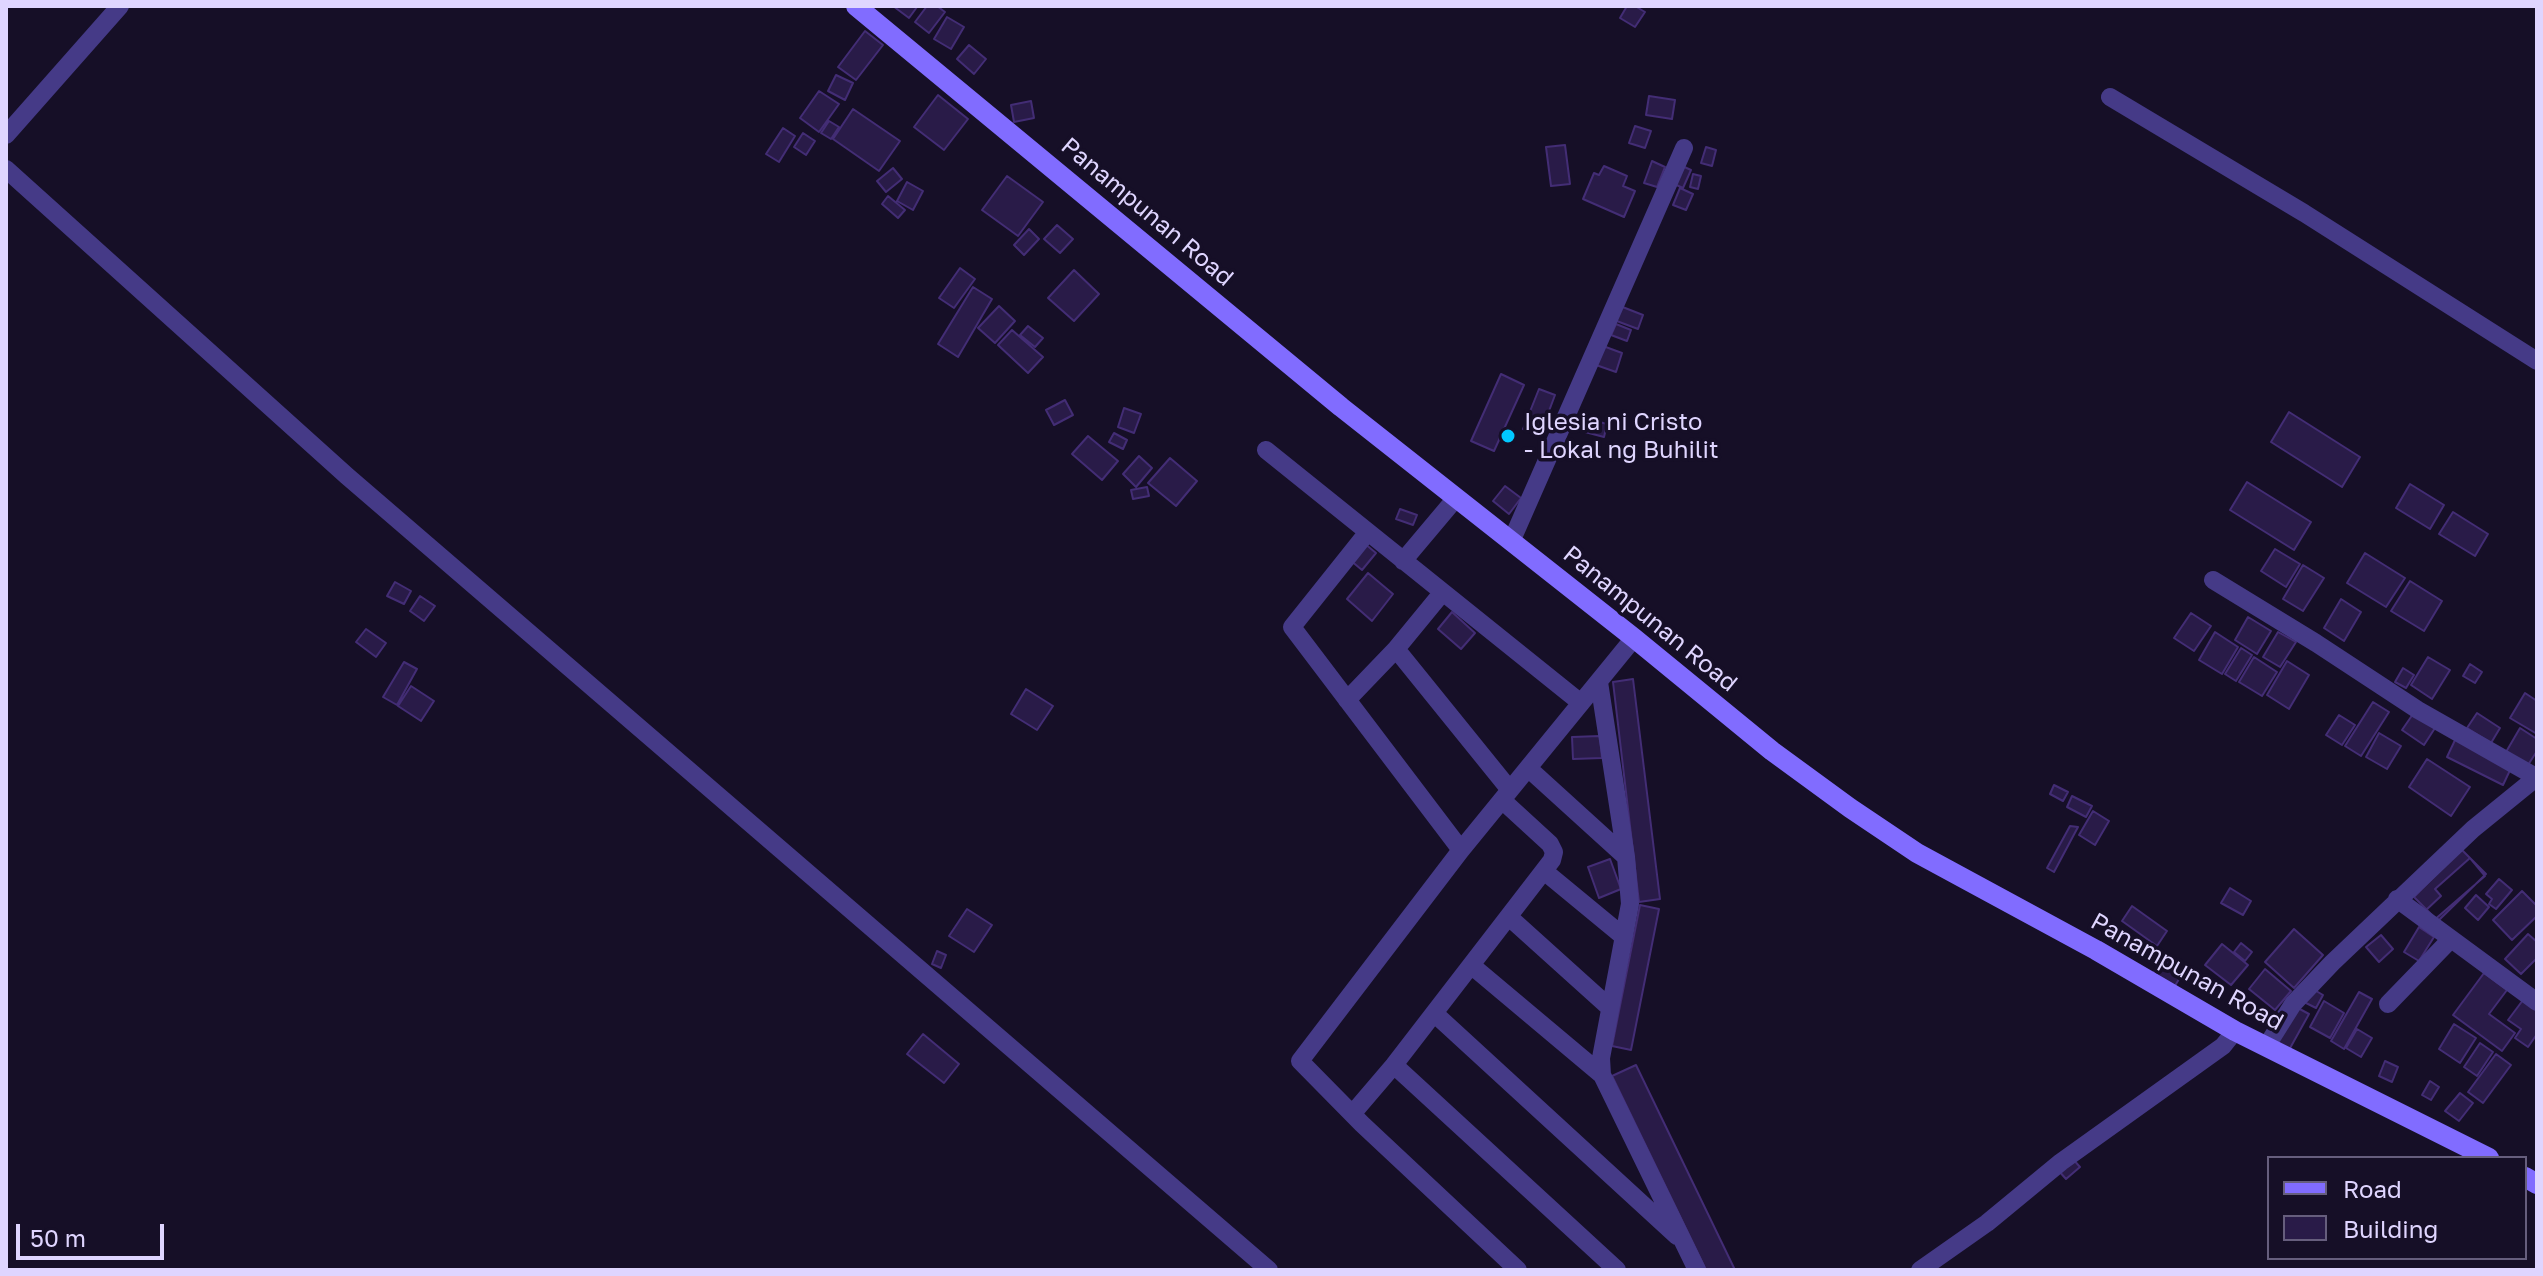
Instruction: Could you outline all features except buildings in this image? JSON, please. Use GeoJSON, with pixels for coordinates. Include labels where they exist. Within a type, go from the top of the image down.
{"type":"FeatureCollection","features":[{"type":"Feature","properties":{"kind":"street"},"geometry":{"type":"LineString","coordinates":[[6,135],[120,6]]}},
{"type":"Feature","properties":{"kind":"street","name":"Panampunan Road"},"geometry":{"type":"LineString","coordinates":[[856,6],[1341,407],[1772,751],[1917,853],[2096,950],[2235,1031],[2485,1156]]}},
{"type":"Feature","properties":{"kind":"street"},"geometry":{"type":"LineString","coordinates":[[2110,97],[2304,213],[2537,361]]}},
{"type":"Feature","properties":{"kind":"street"},"geometry":{"type":"LineString","coordinates":[[1511,542],[1684,148]]}},
{"type":"Feature","properties":{"kind":"street"},"geometry":{"type":"LineString","coordinates":[[6,169],[347,476],[1269,1270]]}},
{"type":"Feature","properties":{"kind":"street"},"geometry":{"type":"LineString","coordinates":[[1266,450],[1581,703]]}},
{"type":"Feature","properties":{"kind":"street"},"geometry":{"type":"LineString","coordinates":[[1403,561],[1456,498]]}},
{"type":"Feature","properties":{"kind":"street"},"geometry":{"type":"LineString","coordinates":[[1367,533],[1292,627],[1461,850]]}},
{"type":"Feature","properties":{"kind":"street"},"geometry":{"type":"LineString","coordinates":[[2213,580],[2418,710],[2537,777],[2473,829],[2397,899],[2293,1004],[2266,1047]]}},
{"type":"Feature","properties":{"kind":"street"},"geometry":{"type":"LineString","coordinates":[[1347,700],[1396,649],[1442,593]]}},
{"type":"Feature","properties":{"kind":"street"},"geometry":{"type":"LineString","coordinates":[[1518,1270],[1300,1061],[1461,850],[1634,638]]}},
{"type":"Feature","properties":{"kind":"street"},"geometry":{"type":"LineString","coordinates":[[1353,1113],[1509,917],[1552,860],[1554,852],[1506,795],[1396,649]]}},
{"type":"Feature","properties":{"kind":"street"},"geometry":{"type":"LineString","coordinates":[[1599,682],[1626,857],[1630,904],[1601,1058],[1602,1075],[1697,1270]]}},
{"type":"Feature","properties":{"kind":"street"},"geometry":{"type":"LineString","coordinates":[[1528,768],[1626,857]]}},
{"type":"Feature","properties":{"kind":"street"},"geometry":{"type":"LineString","coordinates":[[1544,871],[1624,937]]}},
{"type":"Feature","properties":{"kind":"street"},"geometry":{"type":"LineString","coordinates":[[2397,899],[2537,1002]]}},
{"type":"Feature","properties":{"kind":"street"},"geometry":{"type":"LineString","coordinates":[[1509,917],[1610,1008]]}},
{"type":"Feature","properties":{"kind":"street"},"geometry":{"type":"LineString","coordinates":[[2388,1004],[2451,939]]}},
{"type":"Feature","properties":{"kind":"street"},"geometry":{"type":"LineString","coordinates":[[1471,965],[1602,1075]]}},
{"type":"Feature","properties":{"kind":"street"},"geometry":{"type":"LineString","coordinates":[[1434,1013],[1686,1244]]}},
{"type":"Feature","properties":{"kind":"street"},"geometry":{"type":"LineString","coordinates":[[1920,1270],[1987,1223],[2061,1162],[2223,1046],[2235,1031]]}},
{"type":"Feature","properties":{"kind":"street"},"geometry":{"type":"LineString","coordinates":[[1394,1065],[1617,1270]]}},
{"type":"Feature","properties":{"kind":"place","name":"Iglesia ni Cristo - Lokal ng Buhilit"},"geometry":{"type":"Point","coordinates":[1508,436]}}]}
